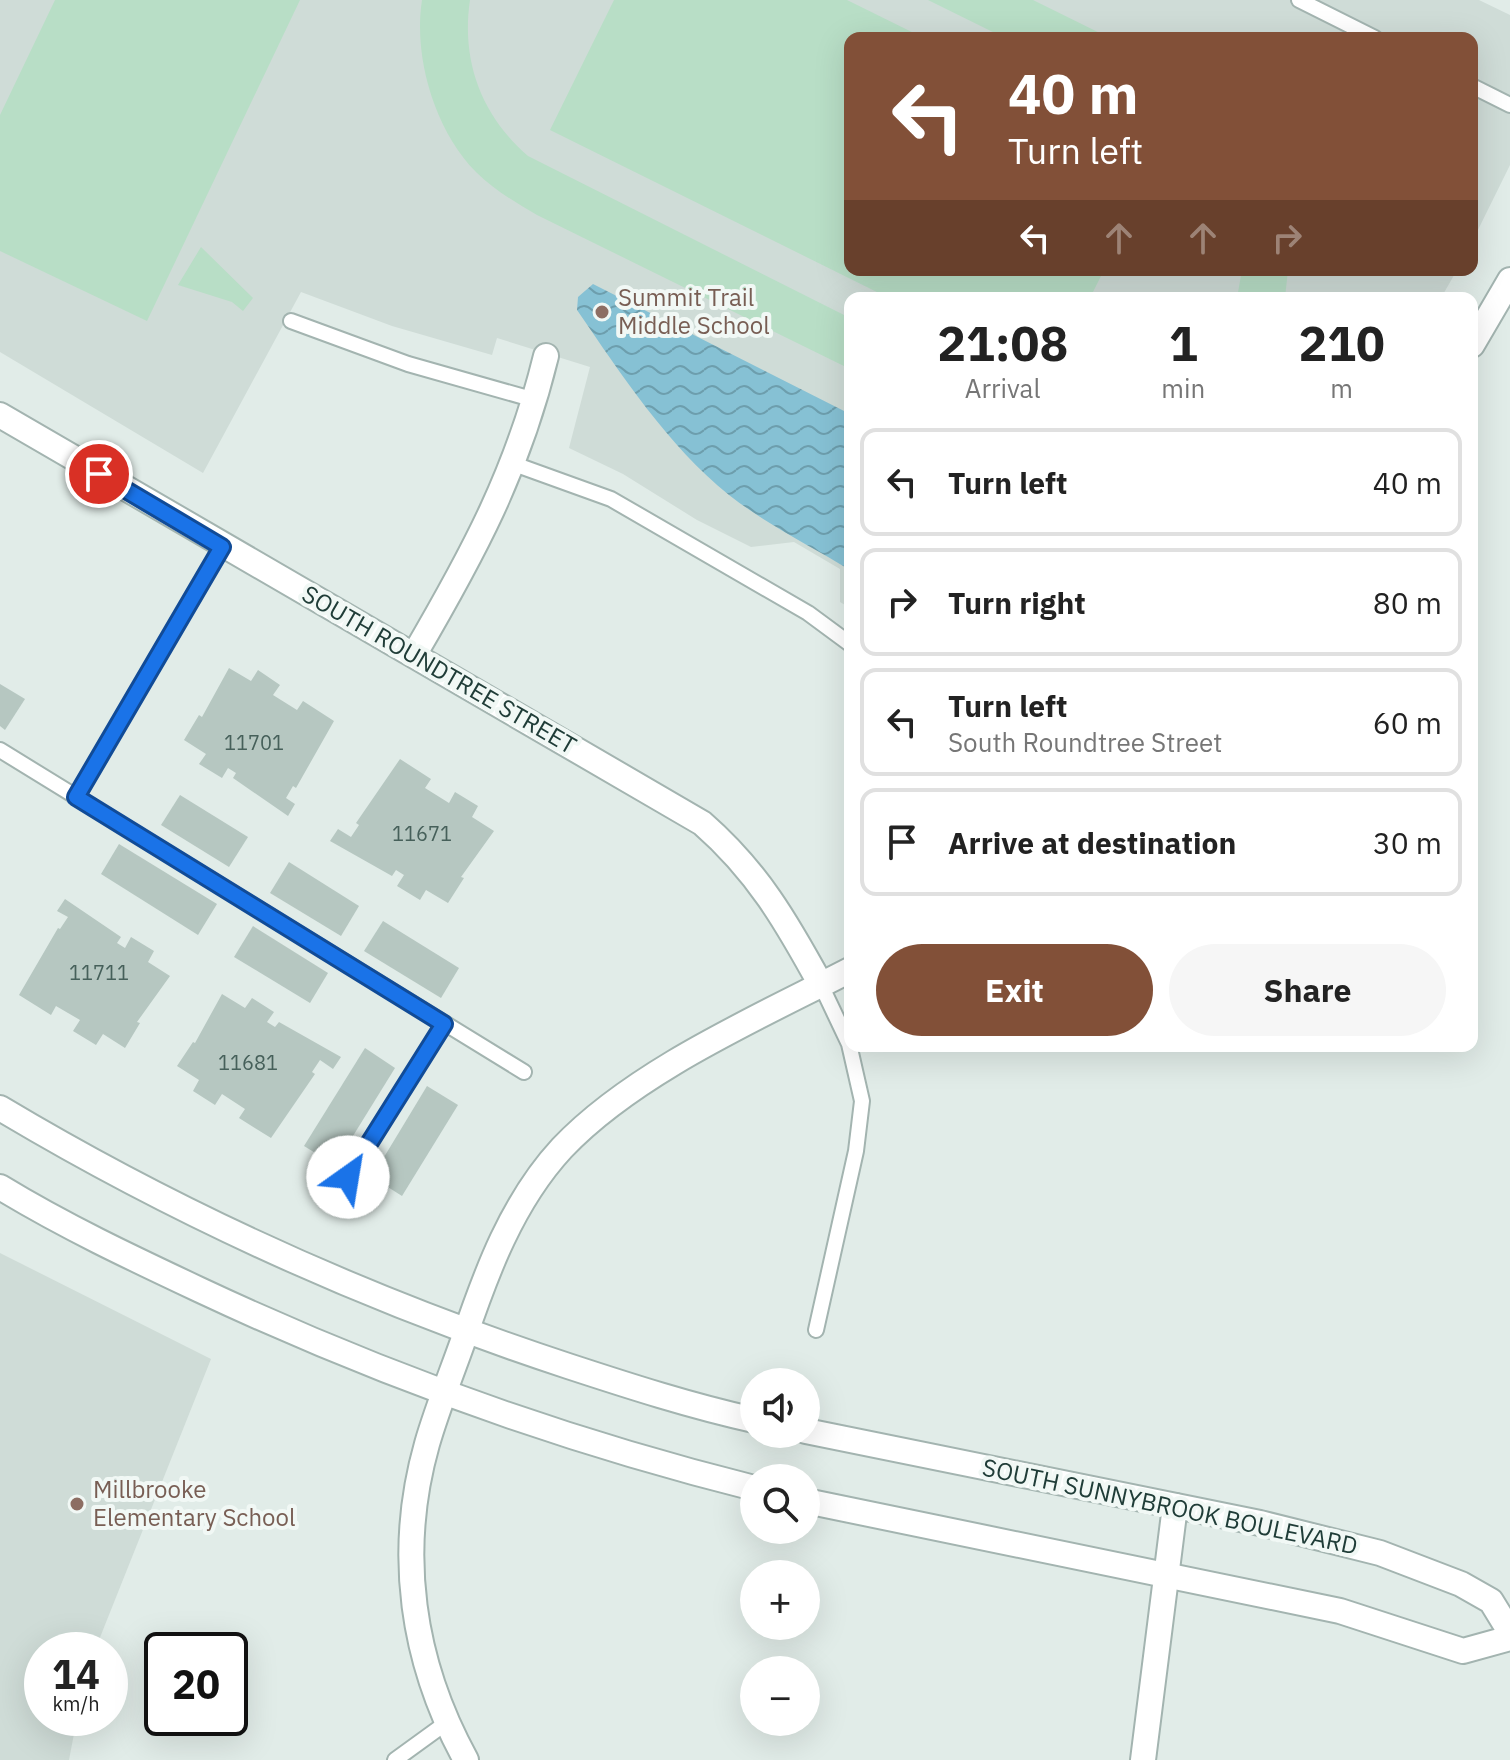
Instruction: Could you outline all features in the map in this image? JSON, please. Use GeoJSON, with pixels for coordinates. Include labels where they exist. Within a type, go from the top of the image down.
{"type":"FeatureCollection","features":[{"type":"Feature","properties":{"kind":"street"},"geometry":{"type":"LineString","coordinates":[[1478,335],[1510,280]]}},
{"type":"Feature","properties":{"kind":"street"},"geometry":{"type":"LineString","coordinates":[[414,655],[488,525],[514,464],[546,356]]}},
{"type":"Feature","properties":{"kind":"street","name":"SOUTH ROUNDTREE STREET"},"geometry":{"type":"LineString","coordinates":[[0,415],[222,547],[702,823],[734,851],[778,906],[821,985]]}},
{"type":"Feature","properties":{"kind":"street"},"geometry":{"type":"LineString","coordinates":[[466,1760],[446,1723],[427,1673],[413,1611],[410,1557],[413,1511],[424,1458],[493,1258],[514,1216],[561,1150],[612,1103],[844,973]]}},
{"type":"Feature","properties":{"kind":"street"},"geometry":{"type":"LineString","coordinates":[[0,1108],[106,1167],[251,1241],[466,1330],[644,1390],[740,1416]]}},
{"type":"Feature","properties":{"kind":"street"},"geometry":{"type":"LineString","coordinates":[[0,1187],[154,1268],[281,1328],[444,1394],[665,1466],[740,1485]]}},
{"type":"Feature","properties":{"kind":"street","name":"SOUTH SUNNYBROOK BOULEVARD"},"geometry":{"type":"LineString","coordinates":[[820,1434],[1330,1539],[1425,1569],[1491,1601],[1510,1632]]}},
{"type":"Feature","properties":{"kind":"street"},"geometry":{"type":"LineString","coordinates":[[820,1504],[1340,1611],[1463,1651],[1510,1638]]}},
{"type":"Feature","properties":{"kind":"street"},"geometry":{"type":"LineString","coordinates":[[1143,1760],[1175,1506]]}},
{"type":"Feature","properties":{"kind":"lane"},"geometry":{"type":"LineString","coordinates":[[1299,0],[1363,32]]}},
{"type":"Feature","properties":{"kind":"lane"},"geometry":{"type":"LineString","coordinates":[[1478,89],[1510,105]]}},
{"type":"Feature","properties":{"kind":"lane"},"geometry":{"type":"LineString","coordinates":[[291,321],[408,364],[535,400]]}},
{"type":"Feature","properties":{"kind":"lane"},"geometry":{"type":"LineString","coordinates":[[514,464],[611,499],[808,613],[844,640]]}},
{"type":"Feature","properties":{"kind":"lane"},"geometry":{"type":"LineString","coordinates":[[76,797],[222,547]]}},
{"type":"Feature","properties":{"kind":"lane"},"geometry":{"type":"LineString","coordinates":[[0,750],[524,1072]]}},
{"type":"Feature","properties":{"kind":"lane"},"geometry":{"type":"LineString","coordinates":[[821,985],[844,1033]]}},
{"type":"Feature","properties":{"kind":"lane"},"geometry":{"type":"LineString","coordinates":[[348,1177],[444,1024]]}},
{"type":"Feature","properties":{"kind":"lane"},"geometry":{"type":"LineString","coordinates":[[816,1330],[856,1151],[862,1101],[851,1052]]}},
{"type":"Feature","properties":{"kind":"lane"},"geometry":{"type":"LineString","coordinates":[[395,1760],[446,1723]]}},
{"type":"Feature","properties":{"kind":"shaded area","name":"Summit Trail Middle School"},"geometry":{"type":"Polygon","coordinates":[[[0,0],[1479,0],[1510,15],[1510,165],[1478,230],[1478,32],[844,32],[844,276],[1454,276],[1444,292],[844,292],[844,604],[840,602],[840,569],[794,542],[751,547],[697,520],[623,474],[569,448],[590,367],[497,338],[492,355],[392,326],[301,292],[203,473],[0,352],[0,0]]]}},
{"type":"Feature","properties":{"kind":"shaded area","name":"Millbrooke Elementary School"},"geometry":{"type":"Polygon","coordinates":[[[0,1253],[211,1359],[102,1632],[24,1632],[24,1736],[74,1736],[69,1760],[0,1760],[0,1253]]]}},
{"type":"Feature","properties":{"kind":"green space"},"geometry":{"type":"Polygon","coordinates":[[[55,0],[300,0],[147,321],[0,251],[0,115],[55,0]]]}},
{"type":"Feature","properties":{"kind":"green space"},"geometry":{"type":"Polygon","coordinates":[[[422,0],[470,0],[469,44],[478,86],[498,123],[528,156],[844,315],[844,366],[537,215],[483,178],[462,155],[439,115],[424,69],[420,22],[422,0]]]}},
{"type":"Feature","properties":{"kind":"green space"},"geometry":{"type":"Polygon","coordinates":[[[614,0],[847,0],[912,32],[844,32],[844,276],[550,130],[614,0]]]}},
{"type":"Feature","properties":{"kind":"green space"},"geometry":{"type":"Polygon","coordinates":[[[928,0],[1033,0],[1098,32],[993,32],[928,0]]]}},
{"type":"Feature","properties":{"kind":"green space"},"geometry":{"type":"Polygon","coordinates":[[[201,247],[253,298],[243,311],[232,302],[178,285],[201,247]]]}},
{"type":"Feature","properties":{"kind":"green space"},"geometry":{"type":"Polygon","coordinates":[[[845,276],[1101,276],[1093,292],[877,292],[845,276]]]}},
{"type":"Feature","properties":{"kind":"green space"},"geometry":{"type":"Polygon","coordinates":[[[1241,276],[1287,276],[1286,292],[1238,292],[1241,276]]]}},
{"type":"Feature","properties":{"kind":"water"},"geometry":{"type":"Polygon","coordinates":[[[593,284],[844,411],[844,566],[743,506],[707,476],[666,432],[611,359],[577,310],[578,297],[593,284]]]}},
{"type":"Feature","properties":{"kind":"building"},"geometry":{"type":"Polygon","coordinates":[[[229,668],[251,681],[258,670],[280,685],[273,695],[297,710],[303,701],[334,721],[296,788],[293,786],[286,798],[295,804],[288,816],[233,778],[236,773],[228,768],[222,778],[199,764],[206,754],[184,740],[199,715],[202,717],[229,668]]]}},
{"type":"Feature","properties":{"kind":"building"},"geometry":{"type":"Polygon","coordinates":[[[0,684],[25,699],[5,730],[0,726],[0,684]]]}},
{"type":"Feature","properties":{"kind":"building"},"geometry":{"type":"Polygon","coordinates":[[[400,759],[431,779],[425,788],[449,803],[455,792],[478,806],[472,817],[494,831],[461,877],[464,878],[448,903],[426,890],[420,900],[397,886],[404,875],[396,870],[392,876],[330,841],[338,829],[351,837],[359,825],[356,823],[400,759]]]}},
{"type":"Feature","properties":{"kind":"building"},"geometry":{"type":"Polygon","coordinates":[[[180,795],[248,837],[229,867],[161,825],[180,795]]]}},
{"type":"Feature","properties":{"kind":"building"},"geometry":{"type":"Polygon","coordinates":[[[119,844],[217,904],[198,935],[101,874],[119,844]]]}},
{"type":"Feature","properties":{"kind":"building"},"geometry":{"type":"Polygon","coordinates":[[[289,862],[359,906],[341,936],[270,893],[289,862]]]}},
{"type":"Feature","properties":{"kind":"building"},"geometry":{"type":"Polygon","coordinates":[[[65,899],[121,937],[117,943],[125,948],[131,937],[154,951],[148,962],[170,976],[137,1022],[140,1023],[125,1048],[103,1034],[96,1045],[73,1031],[80,1020],[56,1006],[51,1015],[19,995],[58,928],[68,917],[57,911],[65,899]]]}},
{"type":"Feature","properties":{"kind":"building"},"geometry":{"type":"Polygon","coordinates":[[[383,921],[459,968],[441,998],[364,951],[383,921]]]}},
{"type":"Feature","properties":{"kind":"building"},"geometry":{"type":"Polygon","coordinates":[[[253,926],[328,973],[310,1003],[234,957],[253,926]]]}},
{"type":"Feature","properties":{"kind":"building"},"geometry":{"type":"Polygon","coordinates":[[[222,994],[245,1008],[252,998],[274,1012],[267,1022],[275,1027],[279,1022],[341,1057],[333,1069],[320,1060],[312,1072],[315,1074],[271,1138],[239,1118],[245,1109],[222,1094],[215,1105],[193,1091],[199,1080],[177,1066],[195,1043],[222,994]]]}},
{"type":"Feature","properties":{"kind":"building"},"geometry":{"type":"Polygon","coordinates":[[[365,1048],[395,1068],[335,1165],[304,1146],[365,1048]]]}},
{"type":"Feature","properties":{"kind":"building"},"geometry":{"type":"Polygon","coordinates":[[[427,1086],[458,1105],[402,1196],[372,1177],[427,1086]]]}},
{"type":"Feature","properties":{"kind":"place","name":"Summit Trail Middle School"},"geometry":{"type":"Point","coordinates":[602,312]}},
{"type":"Feature","properties":{"kind":"place","name":"Millbrooke Elementary School"},"geometry":{"type":"Point","coordinates":[77,1504]}},
{"type":"Feature","properties":{"kind":"route"},"geometry":{"type":"LineString","coordinates":[[99,474],[222,547],[157,664],[76,797],[444,1024],[348,1177]]}}]}
